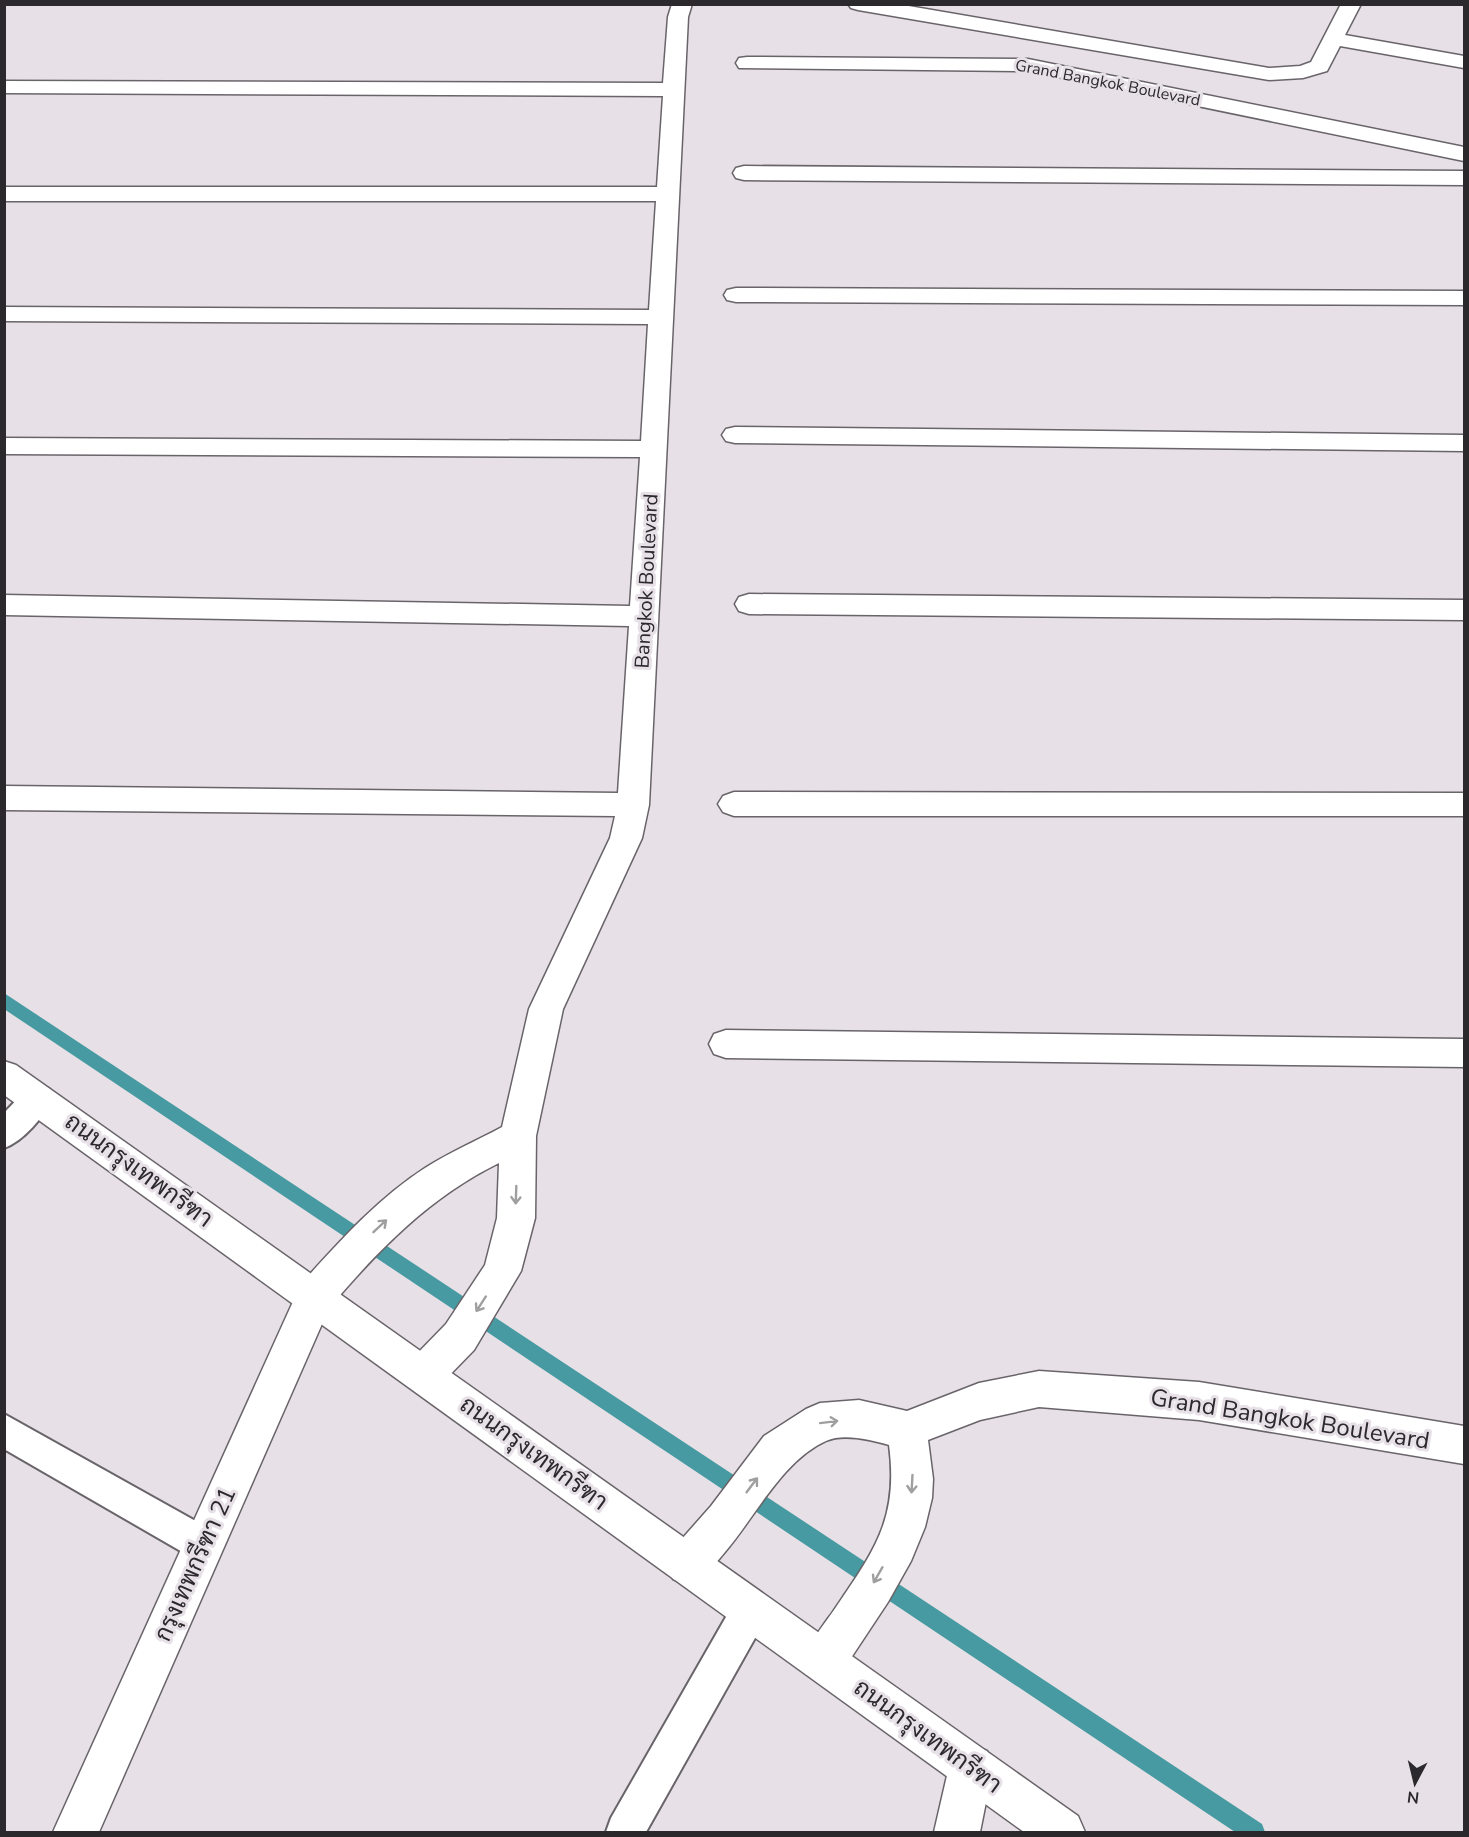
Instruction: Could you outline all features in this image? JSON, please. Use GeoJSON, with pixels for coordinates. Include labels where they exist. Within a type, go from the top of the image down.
{"type":"FeatureCollection","features":[{"type":"Feature","properties":{"kind":"street","name":"Bangkok Boulevard"},"geometry":{"type":"LineString","coordinates":[[424,1374],[460,1337],[502,1271],[516,1218],[518,1136],[546,1009],[626,838],[633,805],[678,17],[682,4]]}},
{"type":"Feature","properties":{"kind":"street"},"geometry":{"type":"LineString","coordinates":[[858,4],[1269,74],[1303,72],[1319,66],[1351,4]]}},
{"type":"Feature","properties":{"kind":"street"},"geometry":{"type":"LineString","coordinates":[[1333,39],[1464,63]]}},
{"type":"Feature","properties":{"kind":"street","name":"Grand Bangkok Boulevard"},"geometry":{"type":"LineString","coordinates":[[747,63],[1028,64],[1464,154]]}},
{"type":"Feature","properties":{"kind":"street"},"geometry":{"type":"LineString","coordinates":[[4,87],[675,90]]}},
{"type":"Feature","properties":{"kind":"street"},"geometry":{"type":"LineString","coordinates":[[744,173],[1464,178]]}},
{"type":"Feature","properties":{"kind":"street"},"geometry":{"type":"LineString","coordinates":[[4,194],[669,194]]}},
{"type":"Feature","properties":{"kind":"street"},"geometry":{"type":"LineString","coordinates":[[736,295],[1464,298]]}},
{"type":"Feature","properties":{"kind":"street"},"geometry":{"type":"LineString","coordinates":[[4,314],[661,317]]}},
{"type":"Feature","properties":{"kind":"street"},"geometry":{"type":"LineString","coordinates":[[735,435],[1464,443]]}},
{"type":"Feature","properties":{"kind":"street"},"geometry":{"type":"LineString","coordinates":[[4,446],[653,449]]}},
{"type":"Feature","properties":{"kind":"street"},"geometry":{"type":"LineString","coordinates":[[749,604],[1464,610]]}},
{"type":"Feature","properties":{"kind":"street"},"geometry":{"type":"LineString","coordinates":[[4,605],[644,616]]}},
{"type":"Feature","properties":{"kind":"street"},"geometry":{"type":"LineString","coordinates":[[4,798],[633,805]]}},
{"type":"Feature","properties":{"kind":"street"},"geometry":{"type":"LineString","coordinates":[[734,804],[1464,805]]}},
{"type":"Feature","properties":{"kind":"street"},"geometry":{"type":"LineString","coordinates":[[726,1044],[1464,1053]]}},
{"type":"Feature","properties":{"kind":"street","name":"ถนนกรุงเทพกรีฑา"},"geometry":{"type":"LineString","coordinates":[[4,1075],[1062,1833]]}},
{"type":"Feature","properties":{"kind":"street"},"geometry":{"type":"LineString","coordinates":[[315,1296],[352,1253],[409,1200],[456,1168],[518,1136]]}},
{"type":"Feature","properties":{"kind":"street","name":"กรุงเทพกรีฑา 21"},"geometry":{"type":"LineString","coordinates":[[76,1833],[315,1296]]}},
{"type":"Feature","properties":{"kind":"street","name":"Grand Bangkok Boulevard"},"geometry":{"type":"LineString","coordinates":[[907,1430],[979,1402],[1039,1389],[1199,1401],[1464,1445]]}},
{"type":"Feature","properties":{"kind":"street"},"geometry":{"type":"LineString","coordinates":[[688,1564],[726,1520],[778,1450],[820,1422],[860,1419],[907,1430],[912,1474],[910,1507],[900,1537],[856,1614],[824,1661]]}},
{"type":"Feature","properties":{"kind":"street"},"geometry":{"type":"LineString","coordinates":[[957,1833],[971,1767]]}},
{"type":"Feature","properties":{"kind":"lane"},"geometry":{"type":"LineString","coordinates":[[4,1135],[38,1098]]}},
{"type":"Feature","properties":{"kind":"lane"},"geometry":{"type":"LineString","coordinates":[[4,1430],[204,1545]]}},
{"type":"Feature","properties":{"kind":"lane"},"geometry":{"type":"LineString","coordinates":[[625,1833],[751,1609]]}},
{"type":"Feature","properties":{"kind":"waterway"},"geometry":{"type":"LineString","coordinates":[[4,1000],[1254,1832]]}}]}
